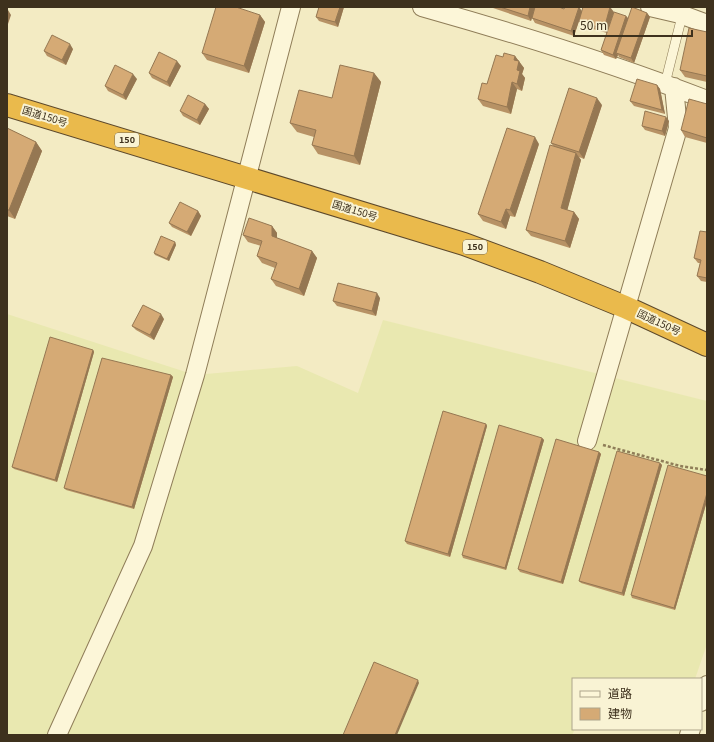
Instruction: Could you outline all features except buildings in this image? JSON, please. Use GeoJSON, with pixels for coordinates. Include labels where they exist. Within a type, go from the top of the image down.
{"type":"FeatureCollection","features":[{"type":"Feature","properties":{"kind":"highway","name":"国道150号"},"geometry":{"type":"LineString","coordinates":[[7,105],[246,176],[464,244],[540,272],[703,340]]}},
{"type":"Feature","properties":{"kind":"street"},"geometry":{"type":"LineString","coordinates":[[57,735],[142,546],[195,375],[291,7]]}},
{"type":"Feature","properties":{"kind":"street"},"geometry":{"type":"LineString","coordinates":[[422,7],[488,26],[707,100]]}},
{"type":"Feature","properties":{"kind":"street"},"geometry":{"type":"LineString","coordinates":[[650,7],[683,11],[707,24]]}},
{"type":"Feature","properties":{"kind":"street"},"geometry":{"type":"LineString","coordinates":[[587,441],[678,128],[669,86]]}},
{"type":"Feature","properties":{"kind":"street"},"geometry":{"type":"LineString","coordinates":[[702,699],[707,684]]}},
{"type":"Feature","properties":{"kind":"lane"},"geometry":{"type":"LineString","coordinates":[[669,86],[683,11]]}},
{"type":"Feature","properties":{"kind":"path"},"geometry":{"type":"LineString","coordinates":[[587,441],[680,466],[707,470]]}},
{"type":"Feature","properties":{"kind":"green space"},"geometry":{"type":"Polygon","coordinates":[[[7,314],[195,375],[297,366],[358,393],[383,320],[707,401],[707,644],[695,678],[572,678],[572,730],[574,730],[572,735],[7,735],[7,314]]]}}]}
